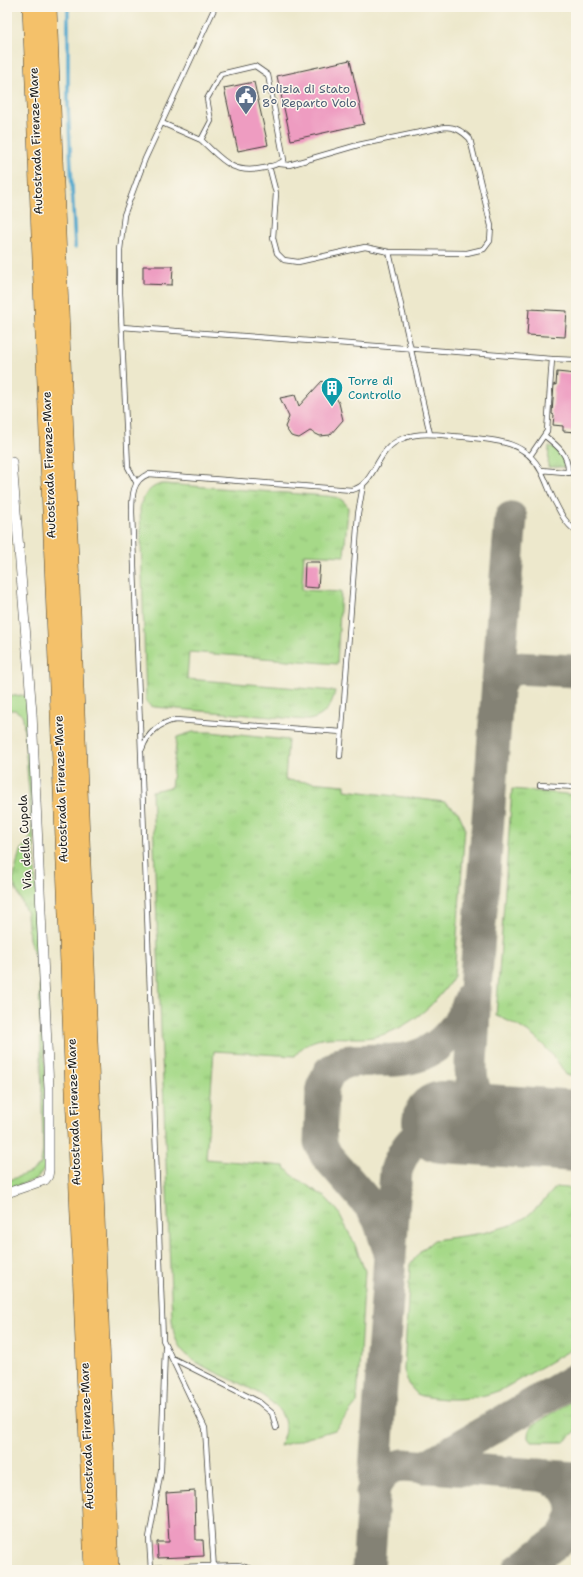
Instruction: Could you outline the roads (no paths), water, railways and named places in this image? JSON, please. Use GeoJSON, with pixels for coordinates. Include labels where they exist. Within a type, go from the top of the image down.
{"type":"FeatureCollection","features":[{"type":"Feature","properties":{"kind":"highway","name":"Autostrada Firenze-Mare"},"geometry":{"type":"LineString","coordinates":[[31,7],[93,1570]]}},
{"type":"Feature","properties":{"kind":"highway","name":"Autostrada Firenze-Mare"},"geometry":{"type":"LineString","coordinates":[[48,7],[110,1570]]}},
{"type":"Feature","properties":{"kind":"street","name":"Via della Cupola"},"geometry":{"type":"LineString","coordinates":[[7,1194],[45,1180],[48,1176],[49,1170],[49,1090],[32,713],[12,462]]}},
{"type":"Feature","properties":{"kind":"lane"},"geometry":{"type":"LineString","coordinates":[[136,482],[128,467],[120,250],[124,215],[134,187],[162,123],[215,7]]}},
{"type":"Feature","properties":{"kind":"lane"},"geometry":{"type":"LineString","coordinates":[[201,140],[211,121],[207,100],[221,74],[255,66],[268,75],[284,154],[284,160],[280,164]]}},
{"type":"Feature","properties":{"kind":"lane"},"geometry":{"type":"LineString","coordinates":[[162,123],[201,140],[225,163],[238,170],[253,170],[269,166],[280,164],[289,165],[358,145],[444,127],[454,127],[463,132],[470,139],[491,226],[490,242],[484,249],[467,253],[389,252],[365,247],[298,262],[284,260],[277,253],[273,238],[276,193],[269,166]]}},
{"type":"Feature","properties":{"kind":"lane"},"geometry":{"type":"LineString","coordinates":[[389,252],[430,434]]}},
{"type":"Feature","properties":{"kind":"lane"},"geometry":{"type":"LineString","coordinates":[[122,327],[576,360]]}},
{"type":"Feature","properties":{"kind":"lane"},"geometry":{"type":"LineString","coordinates":[[530,456],[545,436],[548,425],[552,359]]}},
{"type":"Feature","properties":{"kind":"lane"},"geometry":{"type":"LineString","coordinates":[[254,1570],[239,1565],[214,1568],[151,1569],[149,1538],[161,1470],[165,1347],[162,1330],[132,512],[132,500],[136,482],[148,474],[347,490],[358,488],[363,485],[371,475],[384,452],[390,445],[401,438],[430,434],[507,442],[530,456],[541,470],[565,521],[576,531]]}},
{"type":"Feature","properties":{"kind":"lane"},"geometry":{"type":"LineString","coordinates":[[545,436],[566,456],[568,473]]}},
{"type":"Feature","properties":{"kind":"lane"},"geometry":{"type":"LineString","coordinates":[[541,470],[576,473]]}},
{"type":"Feature","properties":{"kind":"lane"},"geometry":{"type":"LineString","coordinates":[[340,756],[358,514],[363,485]]}},
{"type":"Feature","properties":{"kind":"lane"},"geometry":{"type":"LineString","coordinates":[[141,753],[145,741],[152,732],[165,722],[176,720],[342,732]]}},
{"type":"Feature","properties":{"kind":"lane"},"geometry":{"type":"LineString","coordinates":[[540,785],[576,787]]}},
{"type":"Feature","properties":{"kind":"lane"},"geometry":{"type":"LineString","coordinates":[[165,1347],[173,1359],[202,1419],[206,1435],[214,1568]]}},
{"type":"Feature","properties":{"kind":"lane"},"geometry":{"type":"LineString","coordinates":[[173,1359],[259,1402],[272,1413],[276,1428]]}},
{"type":"Feature","properties":{"kind":"waterway"},"geometry":{"type":"LineString","coordinates":[[68,7],[68,106],[75,247]]}},
{"type":"Feature","properties":{"kind":"place","name":"Polizia di Stato 8° Reparto Volo"},"geometry":{"type":"Point","coordinates":[246,116]}},
{"type":"Feature","properties":{"kind":"place","name":"Torre di Controllo"},"geometry":{"type":"Point","coordinates":[332,408]}}]}
